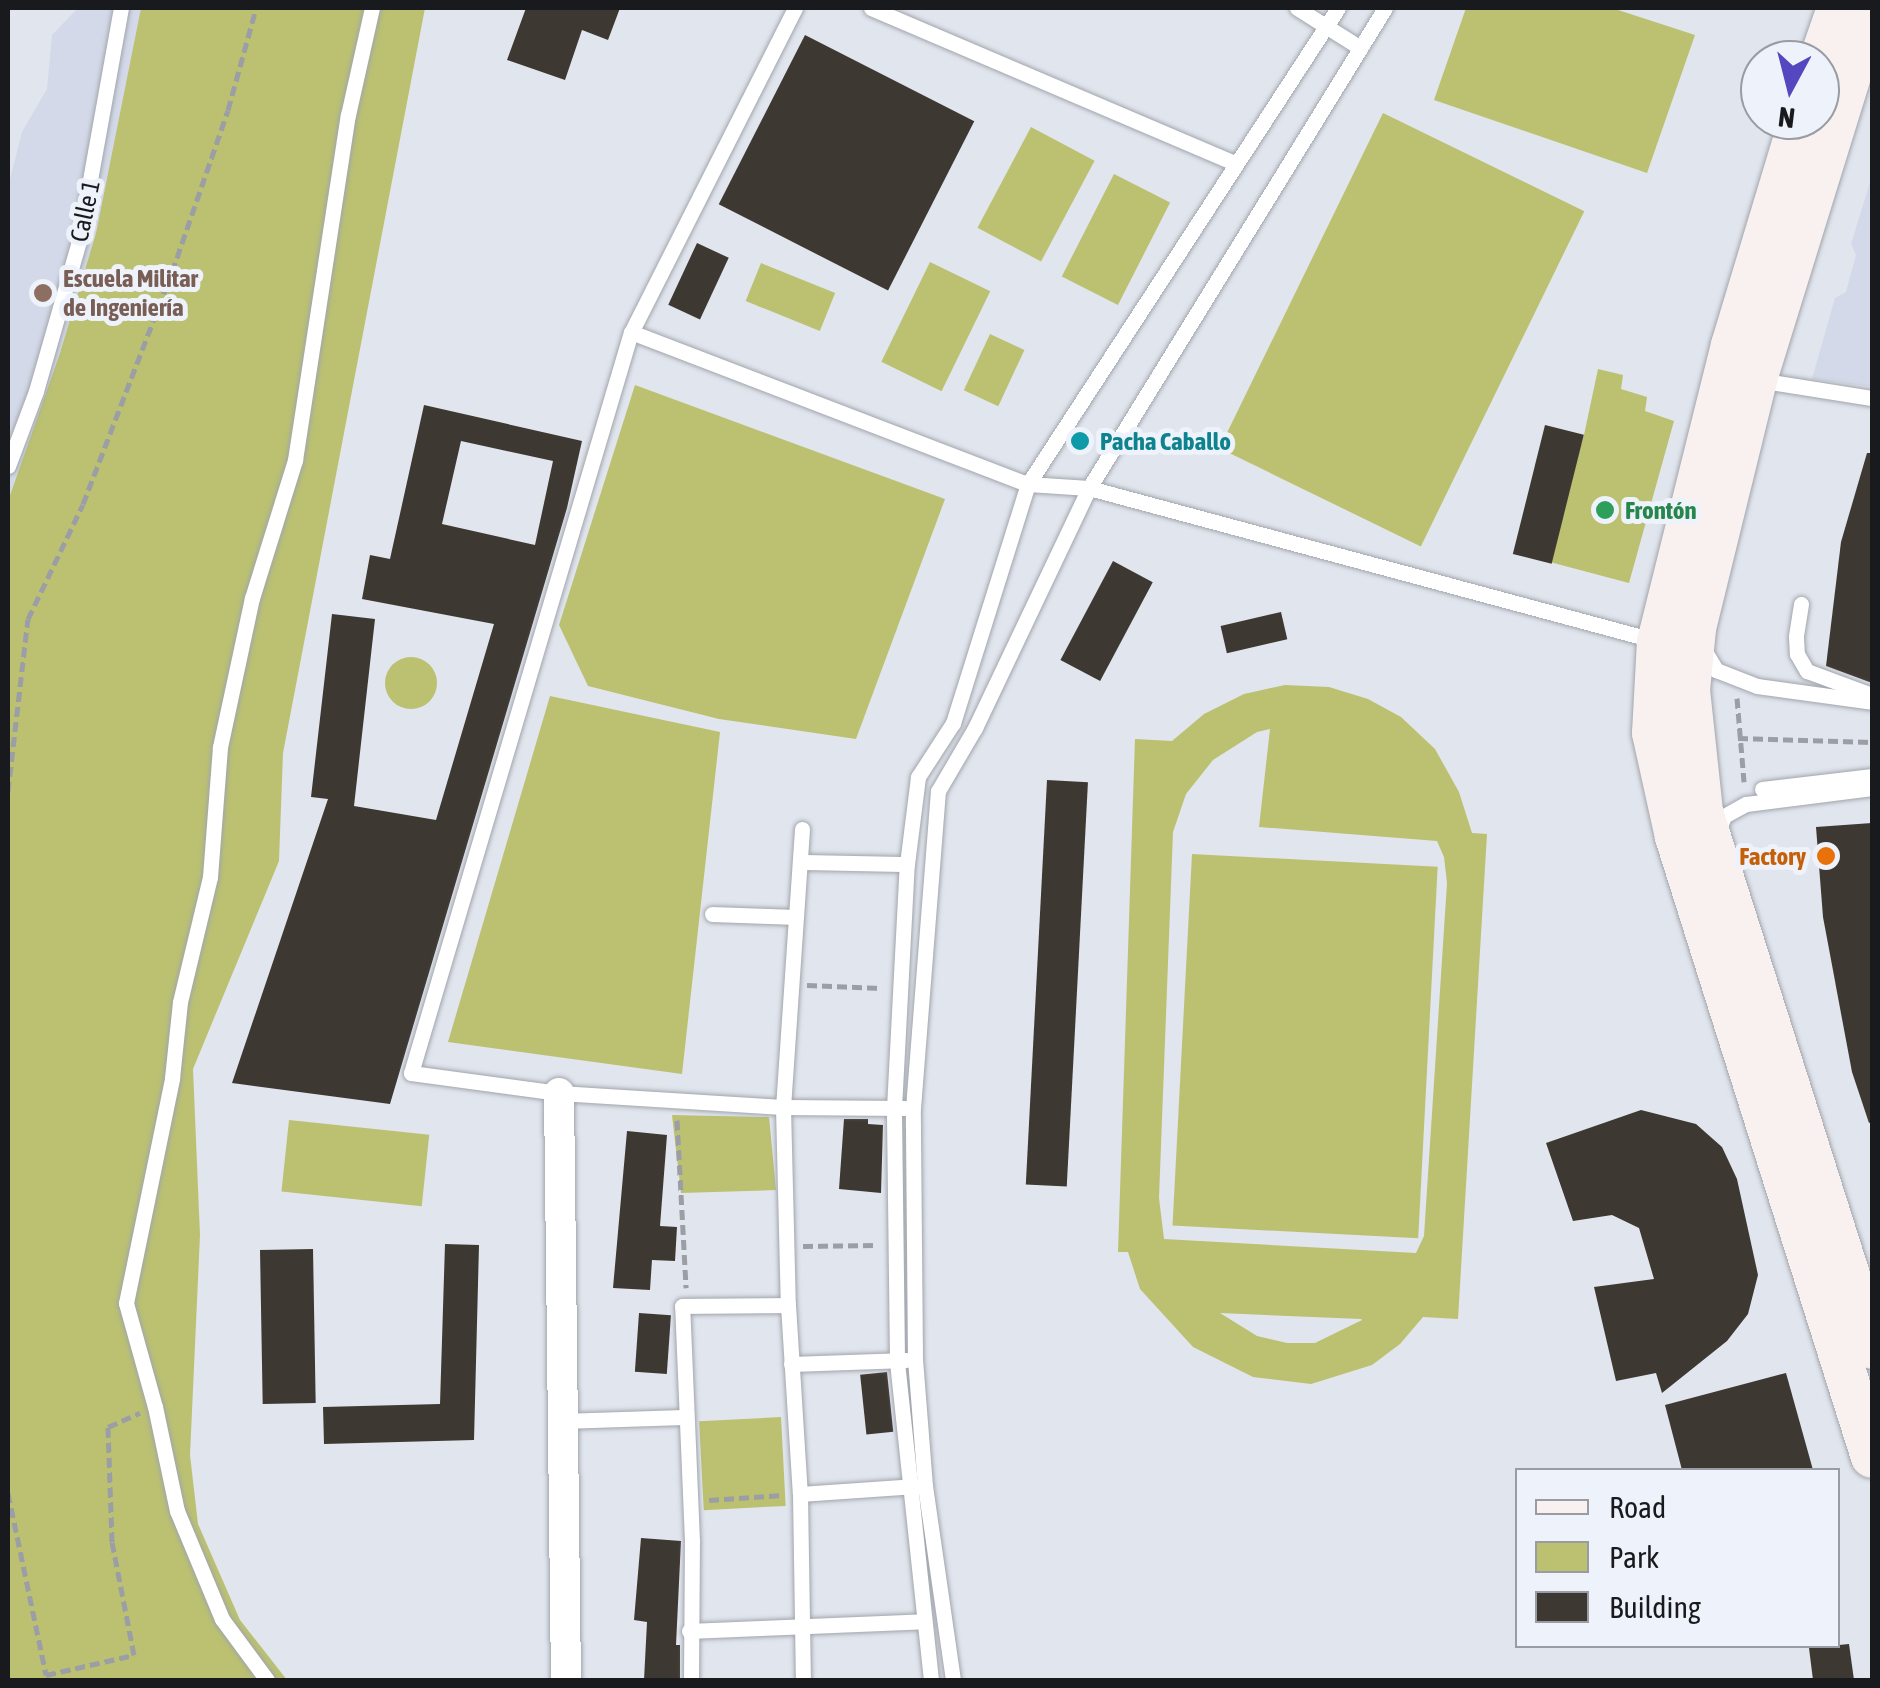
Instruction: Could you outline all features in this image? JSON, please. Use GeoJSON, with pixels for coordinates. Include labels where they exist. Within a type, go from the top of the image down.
{"type":"FeatureCollection","features":[{"type":"Feature","properties":{"kind":"main road"},"geometry":{"type":"LineString","coordinates":[[1827,40],[1838,8]]}},
{"type":"Feature","properties":{"kind":"main road"},"geometry":{"type":"LineString","coordinates":[[1871,8],[1741,377],[1703,465],[1676,635],[1689,690],[1702,812],[1872,1348]]}},
{"type":"Feature","properties":{"kind":"main road"},"geometry":{"type":"LineString","coordinates":[[1795,140],[1654,733],[1661,781],[1872,1456]]}},
{"type":"Feature","properties":{"kind":"street"},"geometry":{"type":"LineString","coordinates":[[559,1093],[566,1680]]}},
{"type":"Feature","properties":{"kind":"lane","name":"Calle 1"},"geometry":{"type":"LineString","coordinates":[[8,466],[36,391],[80,241],[122,8]]}},
{"type":"Feature","properties":{"kind":"lane"},"geometry":{"type":"LineString","coordinates":[[266,1680],[222,1619],[177,1510],[155,1407],[126,1303],[172,1078],[180,1002],[210,877],[220,747],[252,598],[294,460],[348,115],[372,8]]}},
{"type":"Feature","properties":{"kind":"lane"},"geometry":{"type":"LineString","coordinates":[[795,8],[631,332],[411,1073],[559,1093],[783,1107],[913,1108]]}},
{"type":"Feature","properties":{"kind":"lane"},"geometry":{"type":"LineString","coordinates":[[871,8],[1234,164]]}},
{"type":"Feature","properties":{"kind":"lane"},"geometry":{"type":"LineString","coordinates":[[1297,8],[1359,47]]}},
{"type":"Feature","properties":{"kind":"lane"},"geometry":{"type":"LineString","coordinates":[[954,1680],[897,1360],[894,1108],[907,864],[918,776],[954,723],[1028,484],[1338,8]]}},
{"type":"Feature","properties":{"kind":"lane"},"geometry":{"type":"LineString","coordinates":[[931,1680],[923,1621],[917,1486],[913,1108],[938,791],[975,728],[1089,488],[1385,8]]}},
{"type":"Feature","properties":{"kind":"lane"},"geometry":{"type":"LineString","coordinates":[[631,332],[1028,484],[1089,488],[1676,635],[1716,670],[1756,686],[1872,702]]}},
{"type":"Feature","properties":{"kind":"lane"},"geometry":{"type":"LineString","coordinates":[[1741,377],[1872,398]]}},
{"type":"Feature","properties":{"kind":"lane"},"geometry":{"type":"LineString","coordinates":[[1673,756],[1677,630],[1706,505],[1703,465]]}},
{"type":"Feature","properties":{"kind":"lane"},"geometry":{"type":"LineString","coordinates":[[1801,604],[1796,637],[1806,672],[1872,694]]}},
{"type":"Feature","properties":{"kind":"lane"},"geometry":{"type":"LineString","coordinates":[[1762,789],[1872,776]]}},
{"type":"Feature","properties":{"kind":"lane"},"geometry":{"type":"LineString","coordinates":[[1716,855],[1720,823],[1732,809],[1872,788]]}},
{"type":"Feature","properties":{"kind":"lane"},"geometry":{"type":"LineString","coordinates":[[802,828],[783,1107],[788,1306],[800,1494],[802,1680]]}},
{"type":"Feature","properties":{"kind":"lane"},"geometry":{"type":"LineString","coordinates":[[800,862],[907,864]]}},
{"type":"Feature","properties":{"kind":"lane"},"geometry":{"type":"LineString","coordinates":[[712,914],[796,918]]}},
{"type":"Feature","properties":{"kind":"lane"},"geometry":{"type":"LineString","coordinates":[[691,1680],[690,1501],[682,1306],[788,1306]]}},
{"type":"Feature","properties":{"kind":"lane"},"geometry":{"type":"LineString","coordinates":[[792,1364],[915,1360]]}},
{"type":"Feature","properties":{"kind":"lane"},"geometry":{"type":"LineString","coordinates":[[561,1420],[684,1417]]}},
{"type":"Feature","properties":{"kind":"lane"},"geometry":{"type":"LineString","coordinates":[[800,1494],[917,1486]]}},
{"type":"Feature","properties":{"kind":"lane"},"geometry":{"type":"LineString","coordinates":[[689,1631],[923,1621]]}},
{"type":"Feature","properties":{"kind":"path"},"geometry":{"type":"LineString","coordinates":[[8,791],[28,619],[83,504],[172,272],[228,110],[256,8]]}},
{"type":"Feature","properties":{"kind":"path"},"geometry":{"type":"LineString","coordinates":[[1736,678],[1746,804]]}},
{"type":"Feature","properties":{"kind":"path"},"geometry":{"type":"LineString","coordinates":[[1738,738],[1872,742]]}},
{"type":"Feature","properties":{"kind":"path"},"geometry":{"type":"LineString","coordinates":[[791,985],[899,989]]}},
{"type":"Feature","properties":{"kind":"path"},"geometry":{"type":"LineString","coordinates":[[676,1100],[688,1280],[682,1306]]}},
{"type":"Feature","properties":{"kind":"path"},"geometry":{"type":"LineString","coordinates":[[787,1246],[896,1245]]}},
{"type":"Feature","properties":{"kind":"path"},"geometry":{"type":"LineString","coordinates":[[8,1493],[46,1675],[134,1655],[112,1542],[108,1427],[155,1407]]}},
{"type":"Feature","properties":{"kind":"path"},"geometry":{"type":"LineString","coordinates":[[690,1501],[800,1494]]}},
{"type":"Feature","properties":{"kind":"shaded area","name":"Escuela Militar de Ingeniería"},"geometry":{"type":"Polygon","coordinates":[[[78,8],[141,8],[96,233],[60,353],[8,501],[8,187],[22,132],[47,89],[52,35],[78,8]]]}},
{"type":"Feature","properties":{"kind":"shaded area"},"geometry":{"type":"Polygon","coordinates":[[[1872,176],[1872,387],[1812,379],[1835,298],[1846,292],[1856,255],[1851,244],[1872,176]]]}},
{"type":"Feature","properties":{"kind":"green space"},"geometry":{"type":"Polygon","coordinates":[[[141,8],[425,8],[283,753],[279,861],[193,1069],[200,1235],[190,1455],[198,1524],[240,1620],[287,1680],[8,1680],[8,501],[60,353],[96,233],[141,8]]]}},
{"type":"Feature","properties":{"kind":"green space"},"geometry":{"type":"Polygon","coordinates":[[[1466,8],[1612,8],[1695,35],[1647,173],[1434,100],[1466,8]]]}},
{"type":"Feature","properties":{"kind":"green space"},"geometry":{"type":"Polygon","coordinates":[[[1383,113],[1584,211],[1421,546],[1219,448],[1383,113]]]}},
{"type":"Feature","properties":{"kind":"green space"},"geometry":{"type":"Polygon","coordinates":[[[1031,127],[1095,161],[1041,261],[977,228],[1031,127]]]}},
{"type":"Feature","properties":{"kind":"green space"},"geometry":{"type":"Polygon","coordinates":[[[1114,174],[1170,203],[1118,305],[1062,276],[1114,174]]]}},
{"type":"Feature","properties":{"kind":"green space"},"geometry":{"type":"Polygon","coordinates":[[[930,262],[990,291],[942,391],[881,362],[930,262]]]}},
{"type":"Feature","properties":{"kind":"green space"},"geometry":{"type":"Polygon","coordinates":[[[761,263],[835,293],[820,331],[746,301],[761,263]]]}},
{"type":"Feature","properties":{"kind":"green space"},"geometry":{"type":"Polygon","coordinates":[[[990,334],[1024,350],[998,406],[964,390],[990,334]]]}},
{"type":"Feature","properties":{"kind":"green space","name":"Frontón"},"geometry":{"type":"Polygon","coordinates":[[[1598,369],[1623,375],[1621,389],[1647,397],[1645,411],[1674,421],[1629,583],[1546,561],[1584,435],[1598,369]]]}},
{"type":"Feature","properties":{"kind":"green space"},"geometry":{"type":"Polygon","coordinates":[[[635,385],[945,499],[856,739],[719,719],[588,686],[559,625],[635,385]]]}},
{"type":"Feature","properties":{"kind":"green space"},"geometry":{"type":"Polygon","coordinates":[[[411,657],[429,665],[437,683],[429,701],[411,709],[393,701],[385,683],[393,665],[411,657]]]}},
{"type":"Feature","properties":{"kind":"green space"},"geometry":{"type":"Polygon","coordinates":[[[1285,685],[1329,687],[1368,699],[1401,717],[1435,749],[1459,792],[1472,833],[1487,834],[1458,1319],[1423,1317],[1400,1344],[1372,1365],[1311,1384],[1253,1377],[1193,1347],[1140,1289],[1128,1252],[1118,1252],[1135,739],[1172,741],[1204,714],[1244,694],[1285,685]],[[1270,729],[1257,732],[1213,760],[1186,794],[1173,832],[1159,1198],[1164,1239],[1416,1253],[1424,1236],[1447,883],[1444,857],[1437,841],[1259,827],[1270,729]],[[1220,1313],[1257,1336],[1287,1343],[1315,1343],[1362,1320],[1361,1319],[1220,1313]]]}},
{"type":"Feature","properties":{"kind":"green space"},"geometry":{"type":"Polygon","coordinates":[[[550,696],[720,732],[682,1074],[448,1042],[550,696]]]}},
{"type":"Feature","properties":{"kind":"green space"},"geometry":{"type":"Polygon","coordinates":[[[1192,854],[1438,867],[1418,1238],[1173,1225],[1192,854]]]}},
{"type":"Feature","properties":{"kind":"green space"},"geometry":{"type":"Polygon","coordinates":[[[672,1115],[769,1117],[776,1190],[681,1193],[672,1115]]]}},
{"type":"Feature","properties":{"kind":"green space"},"geometry":{"type":"Polygon","coordinates":[[[289,1120],[429,1135],[422,1206],[281,1192],[289,1120]]]}},
{"type":"Feature","properties":{"kind":"green space"},"geometry":{"type":"Polygon","coordinates":[[[781,1417],[786,1506],[704,1510],[699,1421],[781,1417]]]}},
{"type":"Feature","properties":{"kind":"building"},"geometry":{"type":"Polygon","coordinates":[[[526,8],[620,8],[608,40],[582,30],[565,80],[507,60],[526,8]]]}},
{"type":"Feature","properties":{"kind":"building"},"geometry":{"type":"Polygon","coordinates":[[[805,35],[974,121],[888,291],[719,204],[805,35]]]}},
{"type":"Feature","properties":{"kind":"building"},"geometry":{"type":"Polygon","coordinates":[[[697,243],[729,258],[700,319],[668,305],[697,243]]]}},
{"type":"Feature","properties":{"kind":"building"},"geometry":{"type":"Polygon","coordinates":[[[424,405],[582,441],[567,508],[390,1104],[232,1083],[328,799],[311,797],[332,614],[375,619],[354,806],[436,820],[494,624],[362,599],[370,555],[390,559],[424,405]],[[461,441],[442,524],[535,545],[553,461],[461,441]]]}},
{"type":"Feature","properties":{"kind":"building"},"geometry":{"type":"Polygon","coordinates":[[[1545,425],[1584,435],[1552,564],[1513,554],[1545,425]]]}},
{"type":"Feature","properties":{"kind":"building"},"geometry":{"type":"Polygon","coordinates":[[[1867,453],[1872,453],[1872,683],[1826,666],[1841,542],[1867,453]]]}},
{"type":"Feature","properties":{"kind":"building"},"geometry":{"type":"Polygon","coordinates":[[[1113,561],[1153,582],[1100,681],[1060,660],[1113,561]]]}},
{"type":"Feature","properties":{"kind":"building"},"geometry":{"type":"Polygon","coordinates":[[[1281,612],[1287,639],[1227,653],[1221,626],[1281,612]]]}},
{"type":"Feature","properties":{"kind":"building"},"geometry":{"type":"Polygon","coordinates":[[[1047,780],[1088,782],[1067,1187],[1026,1184],[1047,780]]]}},
{"type":"Feature","properties":{"kind":"building"},"geometry":{"type":"Polygon","coordinates":[[[1872,823],[1869,1123],[1852,1072],[1823,917],[1816,827],[1872,823]]]}},
{"type":"Feature","properties":{"kind":"building"},"geometry":{"type":"Polygon","coordinates":[[[1641,1110],[1696,1124],[1722,1147],[1737,1179],[1758,1275],[1748,1314],[1727,1341],[1662,1393],[1656,1373],[1616,1381],[1594,1287],[1654,1279],[1639,1228],[1612,1215],[1573,1221],[1546,1143],[1641,1110]]]}},
{"type":"Feature","properties":{"kind":"building"},"geometry":{"type":"Polygon","coordinates":[[[844,1119],[868,1119],[868,1124],[883,1125],[881,1193],[839,1189],[844,1119]]]}},
{"type":"Feature","properties":{"kind":"building"},"geometry":{"type":"Polygon","coordinates":[[[627,1131],[667,1135],[660,1226],[677,1227],[675,1261],[652,1260],[650,1290],[613,1288],[627,1131]]]}},
{"type":"Feature","properties":{"kind":"building"},"geometry":{"type":"Polygon","coordinates":[[[445,1244],[479,1245],[474,1440],[324,1444],[323,1407],[440,1404],[445,1244]]]}},
{"type":"Feature","properties":{"kind":"building"},"geometry":{"type":"Polygon","coordinates":[[[313,1249],[316,1403],[263,1404],[260,1250],[313,1249]]]}},
{"type":"Feature","properties":{"kind":"building"},"geometry":{"type":"Polygon","coordinates":[[[639,1313],[671,1315],[667,1374],[635,1372],[639,1313]]]}},
{"type":"Feature","properties":{"kind":"building"},"geometry":{"type":"Polygon","coordinates":[[[887,1372],[893,1432],[866,1434],[860,1375],[887,1372]]]}},
{"type":"Feature","properties":{"kind":"building"},"geometry":{"type":"Polygon","coordinates":[[[1786,1373],[1812,1468],[1681,1468],[1665,1405],[1786,1373]]]}},
{"type":"Feature","properties":{"kind":"building"},"geometry":{"type":"Polygon","coordinates":[[[641,1538],[681,1541],[676,1645],[680,1645],[680,1680],[644,1680],[647,1622],[634,1620],[641,1538]]]}},
{"type":"Feature","properties":{"kind":"building"},"geometry":{"type":"Polygon","coordinates":[[[1849,1644],[1854,1680],[1813,1680],[1809,1648],[1840,1648],[1849,1644]]]}},
{"type":"Feature","properties":{"kind":"place","name":"Escuela Militar de Ingeniería"},"geometry":{"type":"Point","coordinates":[43,293]}},
{"type":"Feature","properties":{"kind":"place","name":"Pacha Caballo"},"geometry":{"type":"Point","coordinates":[1080,441]}},
{"type":"Feature","properties":{"kind":"place","name":"Frontón"},"geometry":{"type":"Point","coordinates":[1605,510]}},
{"type":"Feature","properties":{"kind":"place","name":"Factory"},"geometry":{"type":"Point","coordinates":[1826,856]}}]}
